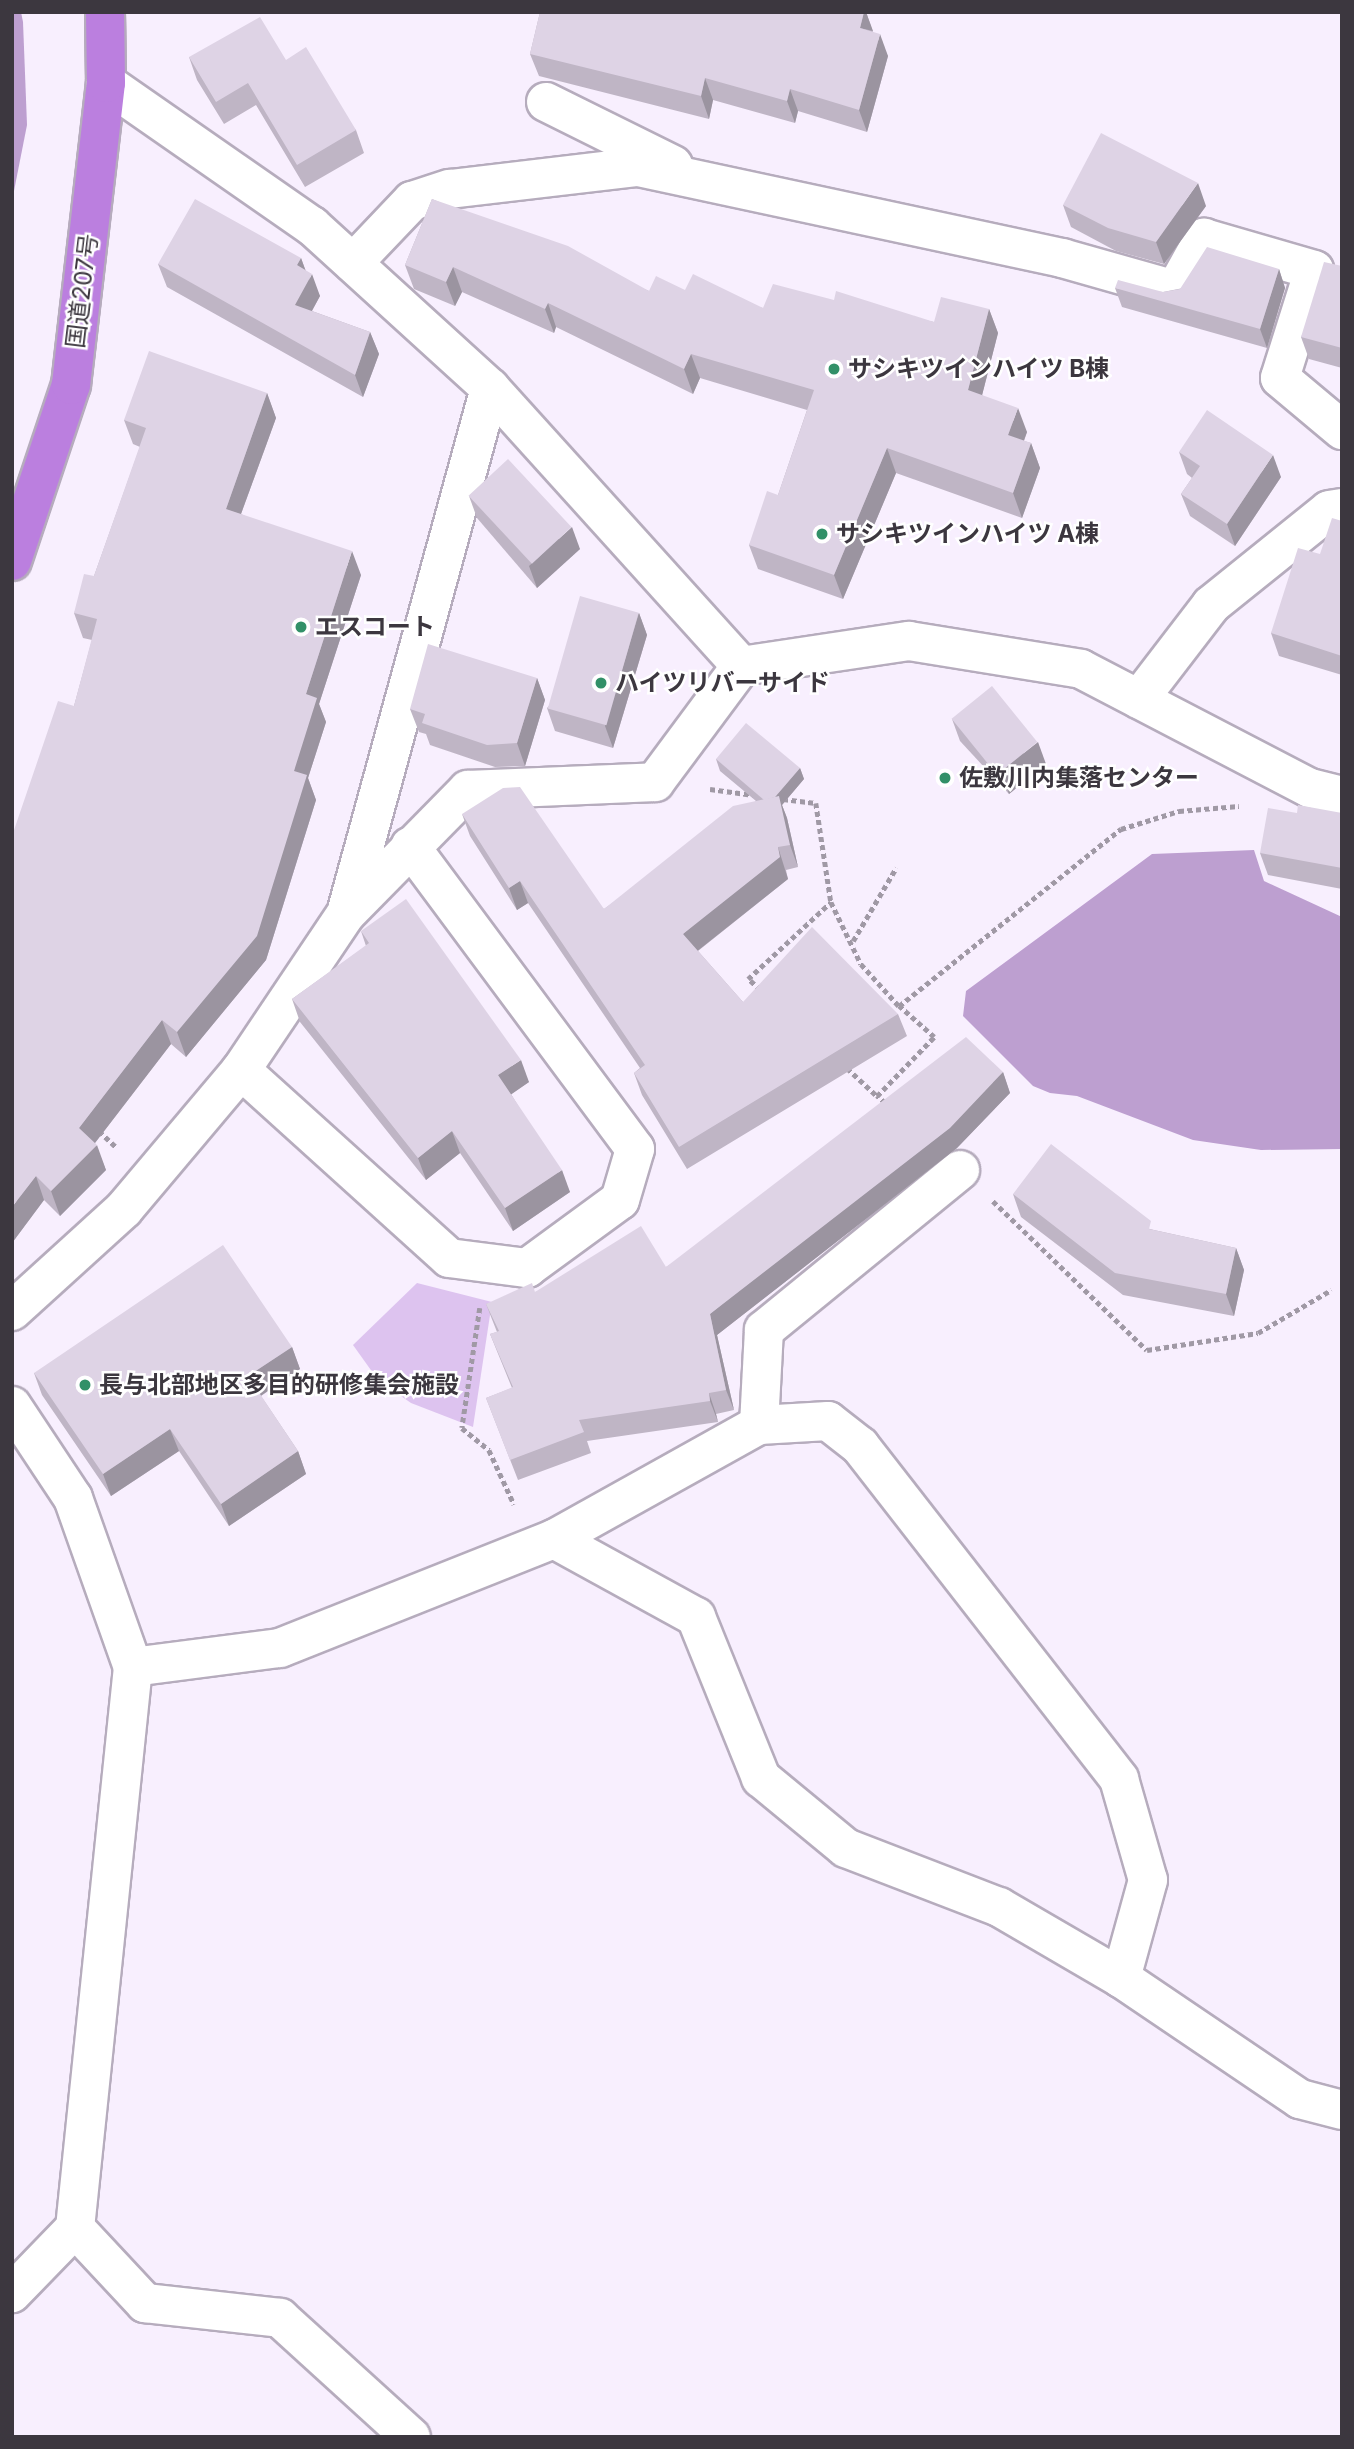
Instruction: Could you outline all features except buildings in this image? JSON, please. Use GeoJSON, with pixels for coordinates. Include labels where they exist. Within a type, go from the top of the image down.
{"type":"FeatureCollection","features":[{"type":"Feature","properties":{"kind":"highway","name":"国道207号"},"geometry":{"type":"LineString","coordinates":[[12,561],[71,385],[106,83],[105,12]]}},
{"type":"Feature","properties":{"kind":"street"},"geometry":{"type":"LineString","coordinates":[[106,83],[312,226],[490,388],[741,666]]}},
{"type":"Feature","properties":{"kind":"street"},"geometry":{"type":"LineString","coordinates":[[545,102],[713,184]]}},
{"type":"Feature","properties":{"kind":"street"},"geometry":{"type":"LineString","coordinates":[[353,263],[412,201],[450,189],[638,167],[1062,258],[1175,290],[1204,238],[1314,270],[1280,378],[1342,430]]}},
{"type":"Feature","properties":{"kind":"street"},"geometry":{"type":"LineString","coordinates":[[346,914],[490,388]]}},
{"type":"Feature","properties":{"kind":"street"},"geometry":{"type":"LineString","coordinates":[[1139,699],[1211,605],[1329,510],[1342,508]]}},
{"type":"Feature","properties":{"kind":"street"},"geometry":{"type":"LineString","coordinates":[[12,1311],[150,1178],[241,1070],[346,914],[468,790],[655,782],[741,666],[909,641],[1081,669],[1326,792]]}},
{"type":"Feature","properties":{"kind":"street"},"geometry":{"type":"LineString","coordinates":[[241,1070],[450,1258],[527,1268],[620,1200],[635,1149],[410,846]]}},
{"type":"Feature","properties":{"kind":"street"},"geometry":{"type":"LineString","coordinates":[[759,1425],[764,1330],[960,1170]]}},
{"type":"Feature","properties":{"kind":"street"},"geometry":{"type":"LineString","coordinates":[[12,1406],[73,1498],[133,1667],[75,2228],[12,2293]]}},
{"type":"Feature","properties":{"kind":"street"},"geometry":{"type":"LineString","coordinates":[[133,1667],[280,1648],[542,1544],[759,1425],[828,1421],[860,1446],[1119,1779],[1149,1880],[1121,1978]]}},
{"type":"Feature","properties":{"kind":"street"},"geometry":{"type":"LineString","coordinates":[[542,1544],[696,1617],[761,1778],[846,1848],[999,1907],[1121,1978],[1300,2099],[1342,2110]]}},
{"type":"Feature","properties":{"kind":"street"},"geometry":{"type":"LineString","coordinates":[[75,2228],[145,2303],[280,2318],[411,2437]]}},
{"type":"Feature","properties":{"kind":"path"},"geometry":{"type":"LineString","coordinates":[[655,782],[762,796]]}},
{"type":"Feature","properties":{"kind":"path"},"geometry":{"type":"LineString","coordinates":[[900,1006],[1121,829],[1180,811],[1284,803],[1326,792]]}},
{"type":"Feature","properties":{"kind":"path"},"geometry":{"type":"LineString","coordinates":[[776,798],[816,803],[831,902],[861,964],[900,1006],[934,1037],[877,1096]]}},
{"type":"Feature","properties":{"kind":"path"},"geometry":{"type":"LineString","coordinates":[[852,942],[895,868]]}},
{"type":"Feature","properties":{"kind":"path"},"geometry":{"type":"LineString","coordinates":[[768,997],[748,979],[831,902]]}},
{"type":"Feature","properties":{"kind":"path"},"geometry":{"type":"LineString","coordinates":[[837,1060],[887,1105]]}},
{"type":"Feature","properties":{"kind":"path"},"geometry":{"type":"LineString","coordinates":[[91,1123],[150,1178]]}},
{"type":"Feature","properties":{"kind":"path"},"geometry":{"type":"LineString","coordinates":[[960,1170],[1147,1350],[1258,1333],[1331,1290]]}},
{"type":"Feature","properties":{"kind":"path"},"geometry":{"type":"LineString","coordinates":[[487,1263],[462,1428],[489,1450],[542,1544]]}},
{"type":"Feature","properties":{"kind":"shaded area"},"geometry":{"type":"Polygon","coordinates":[[[12,12],[21,12],[23,22],[27,125],[12,201],[12,12]]]}},
{"type":"Feature","properties":{"kind":"shaded area"},"geometry":{"type":"Polygon","coordinates":[[[1254,850],[1264,881],[1342,917],[1342,1149],[1261,1150],[1193,1140],[1077,1096],[1050,1093],[1033,1086],[963,1016],[966,991],[1152,854],[1254,850]]]}},
{"type":"Feature","properties":{"kind":"shaded area"},"geometry":{"type":"Polygon","coordinates":[[[417,1283],[492,1302],[473,1427],[411,1403],[378,1380],[353,1345],[417,1283]]]}},
{"type":"Feature","properties":{"kind":"place","name":"サシキツインハイツ B棟"},"geometry":{"type":"Point","coordinates":[834,369]}},
{"type":"Feature","properties":{"kind":"place","name":"サシキツインハイツ A棟"},"geometry":{"type":"Point","coordinates":[822,534]}},
{"type":"Feature","properties":{"kind":"place","name":"エスコート"},"geometry":{"type":"Point","coordinates":[301,627]}},
{"type":"Feature","properties":{"kind":"place","name":"ハイツリバーサイド"},"geometry":{"type":"Point","coordinates":[601,683]}},
{"type":"Feature","properties":{"kind":"place","name":"佐敷川内集落センター"},"geometry":{"type":"Point","coordinates":[945,778]}},
{"type":"Feature","properties":{"kind":"place","name":"長与北部地区多目的研修集会施設"},"geometry":{"type":"Point","coordinates":[85,1385]}}]}
